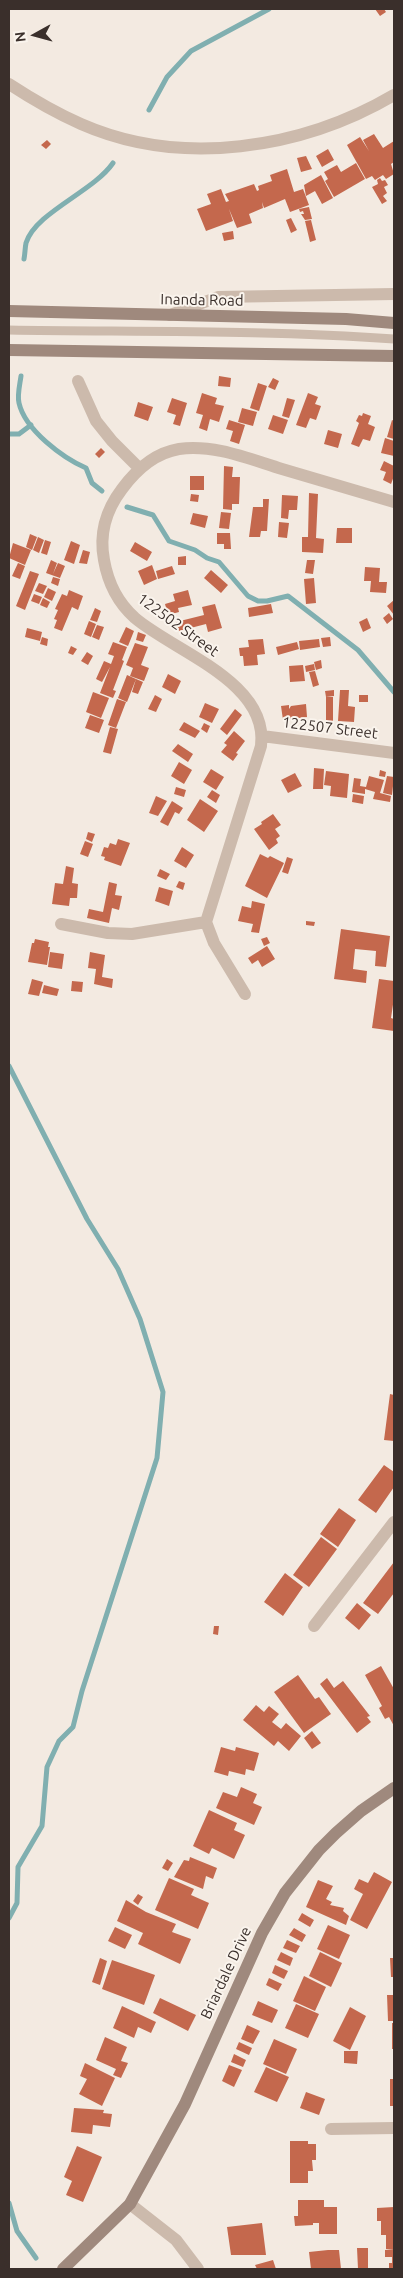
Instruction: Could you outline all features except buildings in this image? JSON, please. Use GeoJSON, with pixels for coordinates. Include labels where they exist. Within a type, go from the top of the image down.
{"type":"FeatureCollection","features":[{"type":"Feature","properties":{"kind":"street"},"geometry":{"type":"LineString","coordinates":[[9,84],[48,108],[82,125],[150,144],[207,149],[284,141],[350,118],[394,96]]}},
{"type":"Feature","properties":{"kind":"street"},"geometry":{"type":"LineString","coordinates":[[169,315],[218,297],[394,294]]}},
{"type":"Feature","properties":{"kind":"street","name":"Inanda Road"},"geometry":{"type":"LineString","coordinates":[[9,311],[346,319],[394,323]]}},
{"type":"Feature","properties":{"kind":"street"},"geometry":{"type":"LineString","coordinates":[[9,350],[394,356]]}},
{"type":"Feature","properties":{"kind":"street"},"geometry":{"type":"LineString","coordinates":[[78,381],[96,421],[112,441],[140,468]]}},
{"type":"Feature","properties":{"kind":"street","name":"122502 Street"},"geometry":{"type":"LineString","coordinates":[[262,736],[253,706],[245,696],[210,668],[136,618],[121,603],[112,588],[103,555],[101,540],[107,515],[120,492],[140,468],[165,454],[179,450],[219,450],[394,502]]}},
{"type":"Feature","properties":{"kind":"street"},"geometry":{"type":"LineString","coordinates":[[245,994],[214,943],[206,922],[215,888],[254,768],[262,736]]}},
{"type":"Feature","properties":{"kind":"street","name":"122507 Street"},"geometry":{"type":"LineString","coordinates":[[262,736],[394,753]]}},
{"type":"Feature","properties":{"kind":"street"},"geometry":{"type":"LineString","coordinates":[[61,924],[108,933],[132,934],[206,922]]}},
{"type":"Feature","properties":{"kind":"street"},"geometry":{"type":"LineString","coordinates":[[314,1626],[394,1522]]}},
{"type":"Feature","properties":{"kind":"street","name":"Briardale Drive"},"geometry":{"type":"LineString","coordinates":[[63,2269],[130,2204],[184,2104],[262,1933],[276,1907],[298,1875],[336,1833],[361,1811],[394,1788]]}},
{"type":"Feature","properties":{"kind":"street"},"geometry":{"type":"LineString","coordinates":[[331,2129],[394,2128]]}},
{"type":"Feature","properties":{"kind":"street"},"geometry":{"type":"LineString","coordinates":[[130,2204],[176,2240],[198,2269]]}},
{"type":"Feature","properties":{"kind":"lane"},"geometry":{"type":"LineString","coordinates":[[9,330],[192,331],[394,339]]}},
{"type":"Feature","properties":{"kind":"waterway"},"geometry":{"type":"LineString","coordinates":[[149,110],[167,77],[191,51],[269,9]]}},
{"type":"Feature","properties":{"kind":"waterway"},"geometry":{"type":"LineString","coordinates":[[24,259],[26,243],[32,232],[41,222],[92,183],[113,163]]}},
{"type":"Feature","properties":{"kind":"waterway"},"geometry":{"type":"LineString","coordinates":[[21,376],[18,400],[29,423],[56,450],[86,468],[92,483],[102,491]]}},
{"type":"Feature","properties":{"kind":"waterway"},"geometry":{"type":"LineString","coordinates":[[9,434],[19,434],[31,425]]}},
{"type":"Feature","properties":{"kind":"waterway"},"geometry":{"type":"LineString","coordinates":[[127,507],[153,515],[169,541],[195,550],[207,558],[219,562],[248,596],[258,601],[288,596],[358,650],[394,692]]}},
{"type":"Feature","properties":{"kind":"waterway"},"geometry":{"type":"LineString","coordinates":[[9,1066],[87,1219],[118,1269],[140,1319],[163,1392],[157,1458],[82,1691],[73,1727],[59,1741],[47,1767],[42,1826],[18,1867],[17,1903],[9,1918]]}},
{"type":"Feature","properties":{"kind":"waterway"},"geometry":{"type":"LineString","coordinates":[[9,2203],[17,2231],[36,2258]]}}]}
